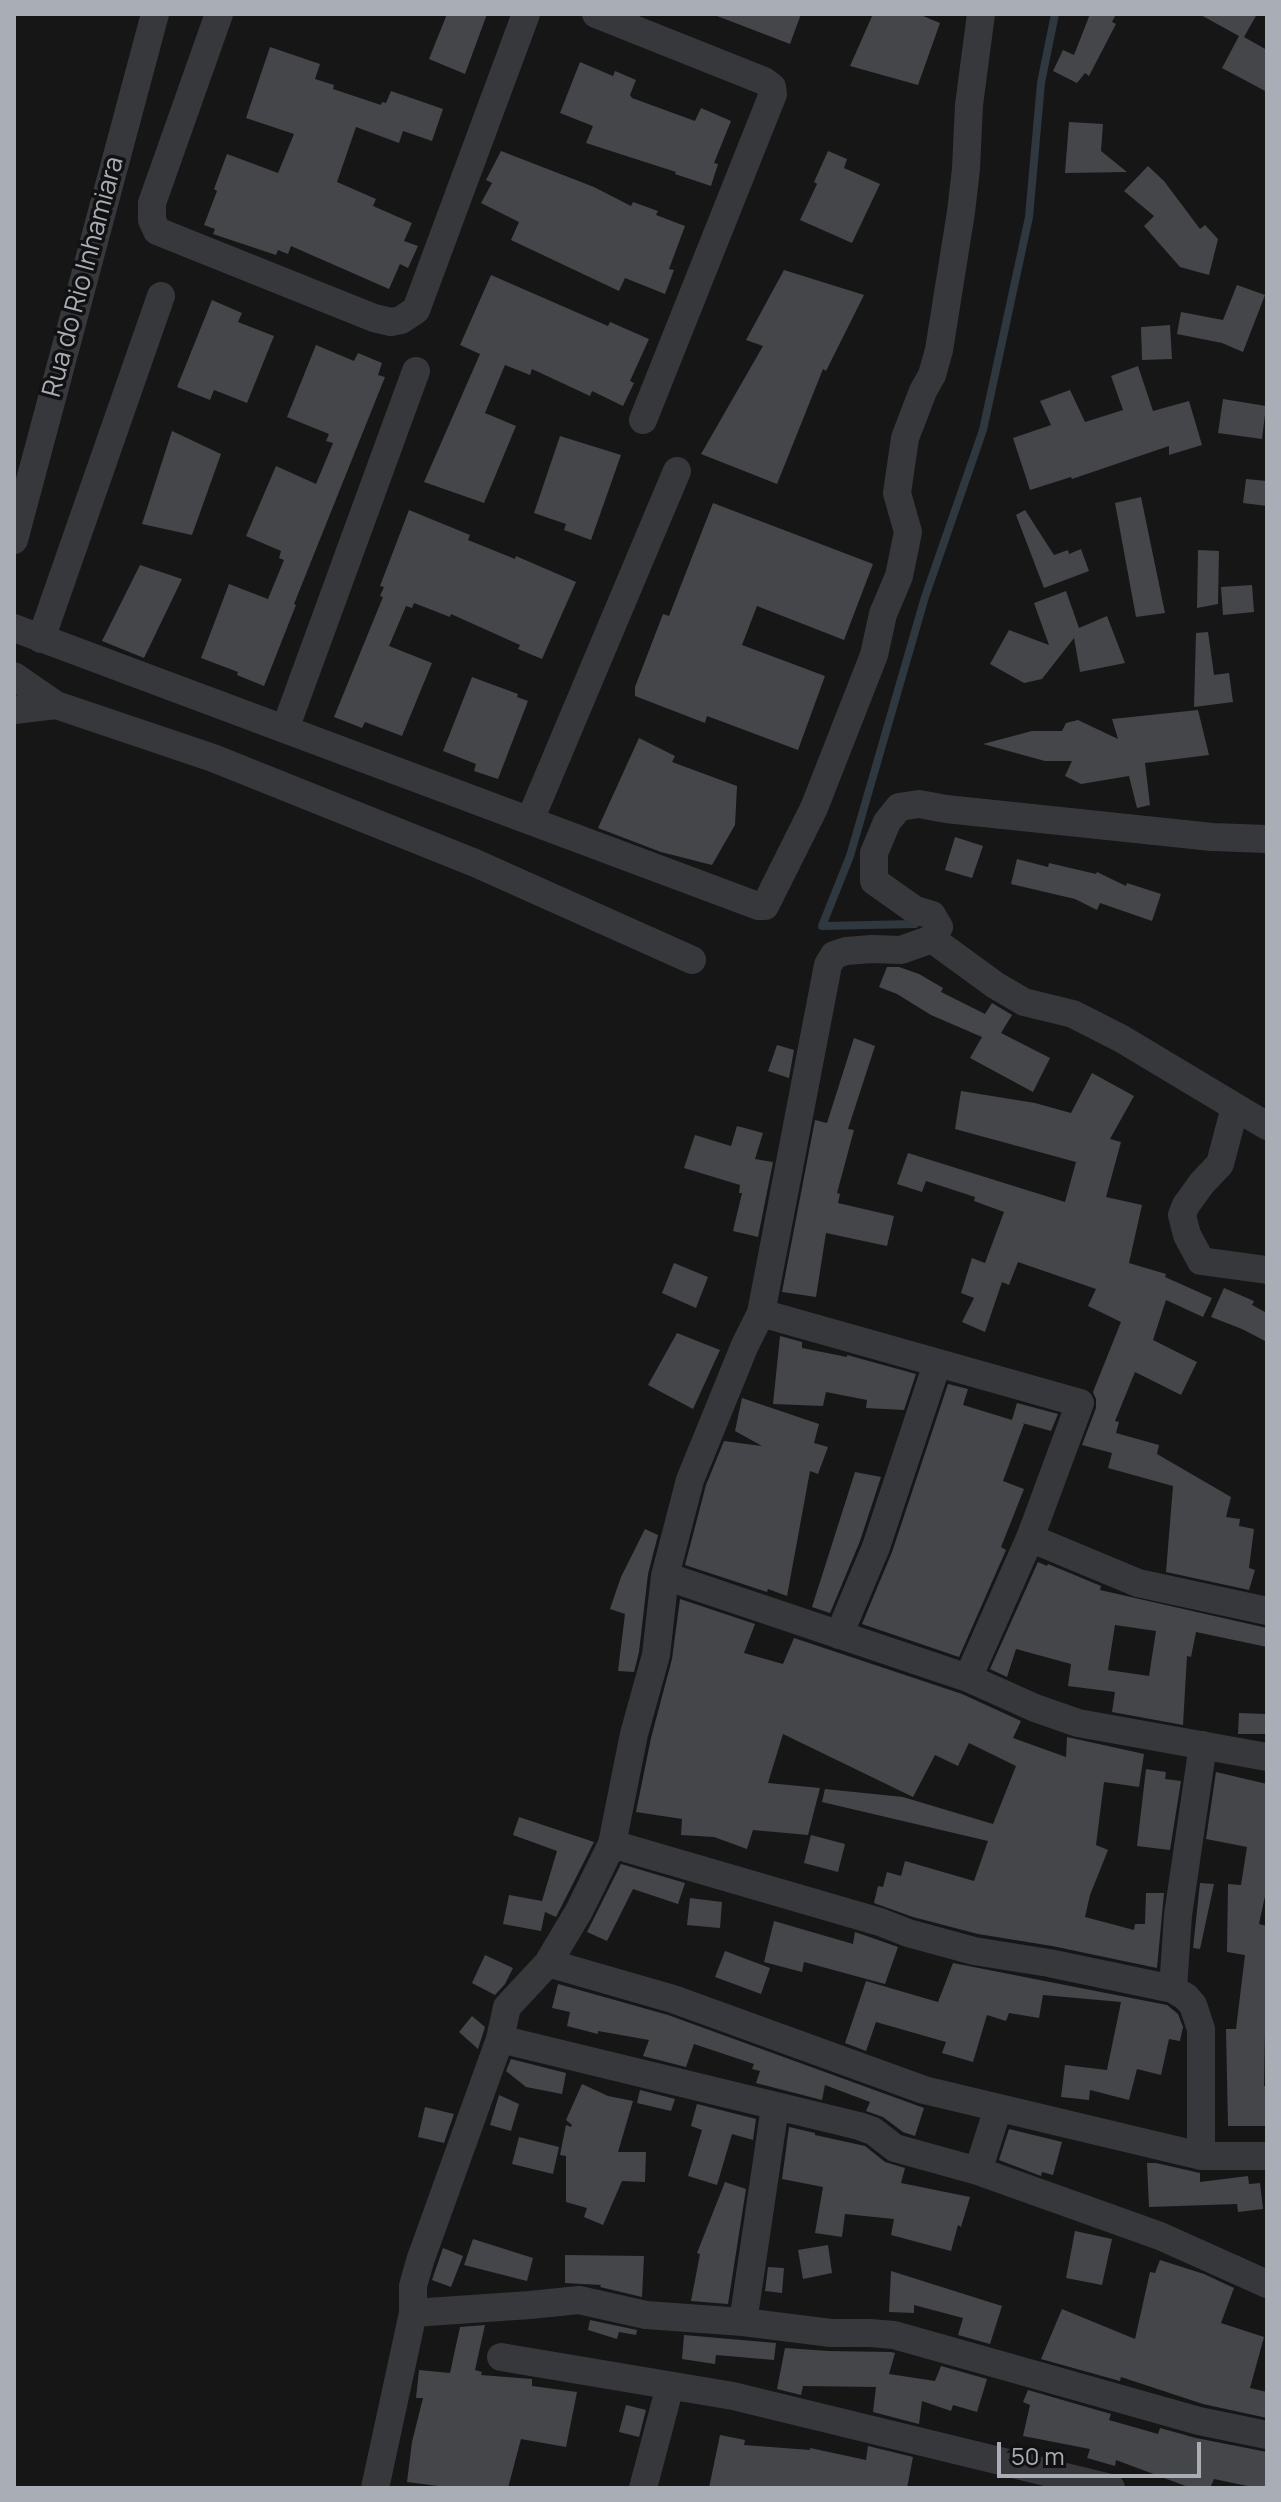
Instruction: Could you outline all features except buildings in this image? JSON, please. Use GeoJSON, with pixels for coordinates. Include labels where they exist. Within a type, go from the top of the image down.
{"type":"FeatureCollection","features":[{"type":"Feature","properties":{"kind":"street","name":"Rua do Rio Inhamiara"},"geometry":{"type":"LineString","coordinates":[[14,540],[155,14]]}},
{"type":"Feature","properties":{"kind":"street"},"geometry":{"type":"LineString","coordinates":[[219,14],[152,203],[152,220],[157,231],[374,318],[391,322],[401,320],[416,310],[526,14]]}},
{"type":"Feature","properties":{"kind":"street"},"geometry":{"type":"LineString","coordinates":[[596,14],[764,81],[772,87],[773,94],[643,420]]}},
{"type":"Feature","properties":{"kind":"street"},"geometry":{"type":"LineString","coordinates":[[14,628],[758,906],[765,906],[814,808],[874,655],[883,614],[899,576],[908,532],[897,493],[899,479],[905,438],[932,375],[939,350],[961,212],[969,105],[981,14]]}},
{"type":"Feature","properties":{"kind":"street"},"geometry":{"type":"LineString","coordinates":[[41,639],[161,296]]}},
{"type":"Feature","properties":{"kind":"street"},"geometry":{"type":"LineString","coordinates":[[285,729],[416,371]]}},
{"type":"Feature","properties":{"kind":"street"},"geometry":{"type":"LineString","coordinates":[[530,820],[677,471]]}},
{"type":"Feature","properties":{"kind":"street"},"geometry":{"type":"LineString","coordinates":[[14,676],[56,705],[213,758],[475,863],[692,960]]}},
{"type":"Feature","properties":{"kind":"street"},"geometry":{"type":"LineString","coordinates":[[14,710],[56,705]]}},
{"type":"Feature","properties":{"kind":"street"},"geometry":{"type":"LineString","coordinates":[[375,2488],[413,2313],[413,2286],[500,2039],[507,2007],[548,1963],[579,1911],[612,1844],[634,1734],[656,1655],[665,1576],[690,1480],[761,1313],[828,965],[834,955],[846,951],[901,950],[932,939],[939,927],[932,915],[915,910],[874,881],[874,853],[887,822],[899,807],[919,804],[1212,837],[1267,839]]}},
{"type":"Feature","properties":{"kind":"street"},"geometry":{"type":"LineString","coordinates":[[932,939],[1024,1002],[1073,1014],[1122,1039],[1267,1126]]}},
{"type":"Feature","properties":{"kind":"street"},"geometry":{"type":"LineString","coordinates":[[1235,1107],[1220,1164],[1202,1183],[1182,1215],[1187,1235],[1201,1261],[1259,1269],[1267,1293]]}},
{"type":"Feature","properties":{"kind":"street"},"geometry":{"type":"LineString","coordinates":[[761,1313],[1080,1403],[1030,1538],[968,1678]]}},
{"type":"Feature","properties":{"kind":"street"},"geometry":{"type":"LineString","coordinates":[[839,1635],[876,1547],[937,1364]]}},
{"type":"Feature","properties":{"kind":"street"},"geometry":{"type":"LineString","coordinates":[[1030,1538],[1138,1583],[1267,1611]]}},
{"type":"Feature","properties":{"kind":"street"},"geometry":{"type":"LineString","coordinates":[[665,1576],[968,1678],[1078,1723],[1267,1757]]}},
{"type":"Feature","properties":{"kind":"street"},"geometry":{"type":"LineString","coordinates":[[1173,1989],[1178,1915],[1203,1745]]}},
{"type":"Feature","properties":{"kind":"street"},"geometry":{"type":"LineString","coordinates":[[612,1844],[974,1951],[1173,1989],[1193,2005],[1201,2029],[1201,2156]]}},
{"type":"Feature","properties":{"kind":"street"},"geometry":{"type":"LineString","coordinates":[[548,1963],[673,1999],[924,2090],[1201,2156],[1267,2156]]}},
{"type":"Feature","properties":{"kind":"street"},"geometry":{"type":"LineString","coordinates":[[500,2039],[859,2126],[873,2131],[895,2148],[978,2171],[1160,2236],[1267,2284]]}},
{"type":"Feature","properties":{"kind":"street"},"geometry":{"type":"LineString","coordinates":[[743,2322],[775,2107]]}},
{"type":"Feature","properties":{"kind":"street"},"geometry":{"type":"LineString","coordinates":[[978,2171],[998,2108]]}},
{"type":"Feature","properties":{"kind":"street"},"geometry":{"type":"LineString","coordinates":[[413,2313],[579,2300],[646,2315],[743,2322],[831,2333],[894,2335],[1199,2421],[1267,2435]]}},
{"type":"Feature","properties":{"kind":"street"},"geometry":{"type":"LineString","coordinates":[[501,2357],[733,2396],[1111,2488]]}},
{"type":"Feature","properties":{"kind":"street"},"geometry":{"type":"LineString","coordinates":[[643,2488],[670,2386]]}},
{"type":"Feature","properties":{"kind":"waterway"},"geometry":{"type":"LineString","coordinates":[[915,924],[822,926],[850,856],[925,597],[983,430],[1029,217],[1041,83],[1055,14]]}}]}
